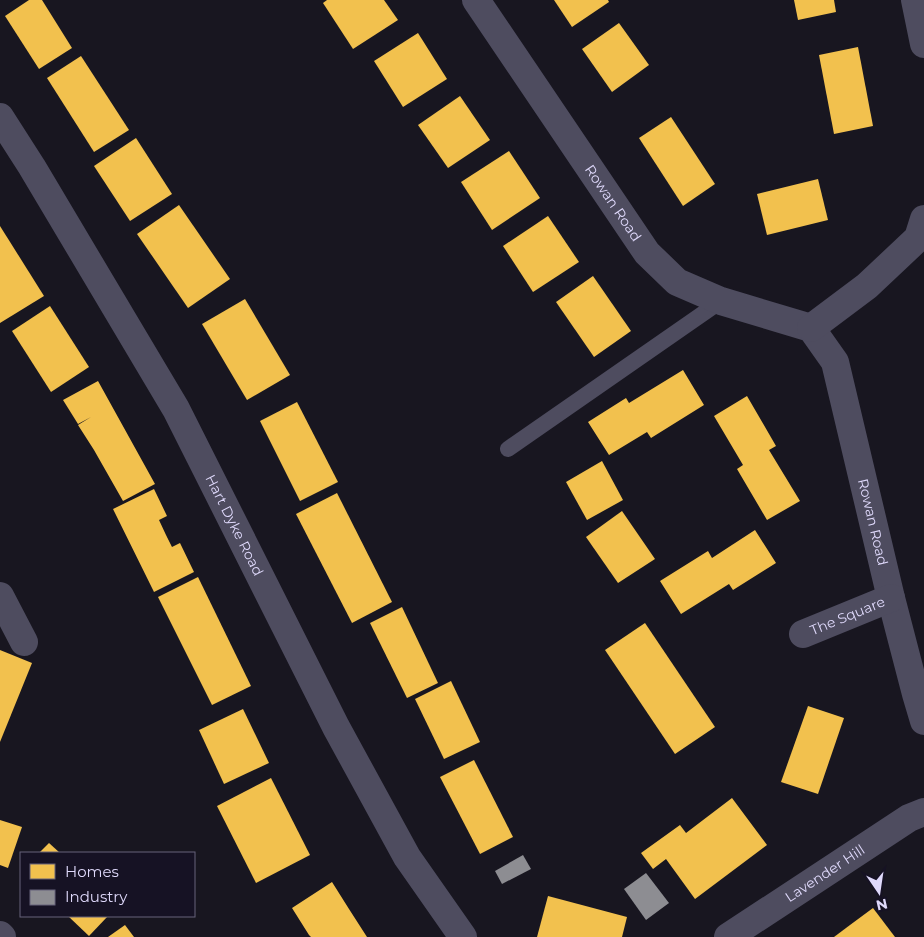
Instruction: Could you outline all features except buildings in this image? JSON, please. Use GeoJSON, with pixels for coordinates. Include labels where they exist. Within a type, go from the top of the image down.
{"type":"FeatureCollection","features":[{"type":"Feature","properties":{"kind":"street","name":"Rowan Road"},"geometry":{"type":"LineString","coordinates":[[476,0],[646,253],[677,282],[721,301],[811,328],[835,362],[891,598],[924,721]]}},
{"type":"Feature","properties":{"kind":"street"},"geometry":{"type":"LineString","coordinates":[[915,0],[924,44]]}},
{"type":"Feature","properties":{"kind":"street","name":"Hart Dyke Road"},"geometry":{"type":"LineString","coordinates":[[0,117],[32,167],[176,409],[336,727],[407,857],[464,937]]}},
{"type":"Feature","properties":{"kind":"street"},"geometry":{"type":"LineString","coordinates":[[811,328],[867,286],[918,238],[924,219]]}},
{"type":"Feature","properties":{"kind":"street"},"geometry":{"type":"LineString","coordinates":[[0,596],[24,642]]}},
{"type":"Feature","properties":{"kind":"street","name":"The Square"},"geometry":{"type":"LineString","coordinates":[[803,634],[891,598]]}},
{"type":"Feature","properties":{"kind":"street","name":"Lavender Hill"},"geometry":{"type":"LineString","coordinates":[[728,937],[909,818],[924,812]]}},
{"type":"Feature","properties":{"kind":"lane"},"geometry":{"type":"LineString","coordinates":[[508,448],[721,301]]}}]}
